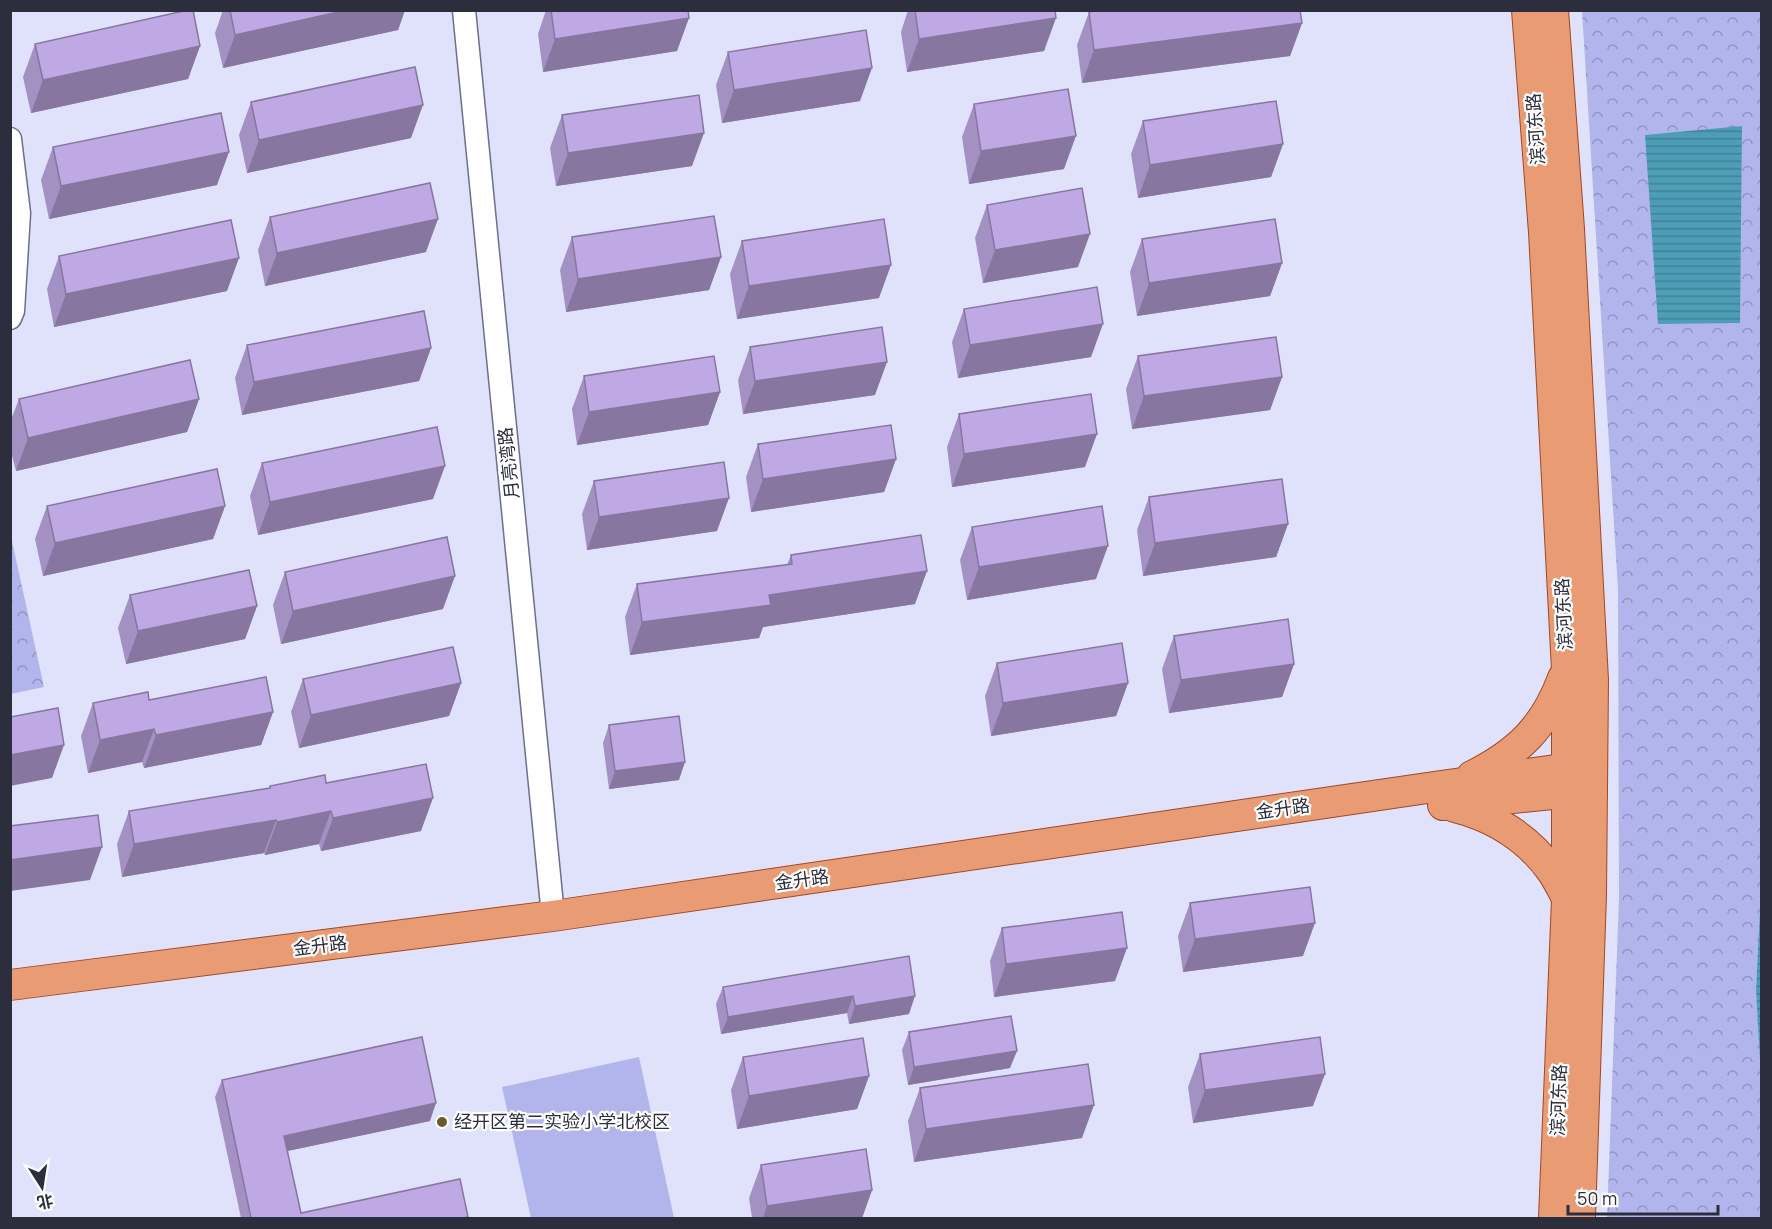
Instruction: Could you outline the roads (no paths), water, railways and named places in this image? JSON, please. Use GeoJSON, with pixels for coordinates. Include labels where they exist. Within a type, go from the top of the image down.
{"type":"FeatureCollection","features":[{"type":"Feature","properties":{"kind":"main road","name":"滨河东路"},"geometry":{"type":"LineString","coordinates":[[1527,10],[1544,232],[1567,670],[1591,895],[1580,1218]]}},
{"type":"Feature","properties":{"kind":"main road","name":"滨河东路"},"geometry":{"type":"LineString","coordinates":[[1553,10],[1569,229],[1593,680],[1579,779],[1567,899],[1554,1218]]}},
{"type":"Feature","properties":{"kind":"main road"},"geometry":{"type":"LineString","coordinates":[[1567,670],[1556,698],[1540,723],[1520,745],[1496,764],[1470,777],[1444,795],[1506,827],[1531,846],[1552,871],[1567,899]]}},
{"type":"Feature","properties":{"kind":"main road","name":"金升路"},"geometry":{"type":"LineString","coordinates":[[10,985],[553,916],[1444,795],[1579,779]]}},
{"type":"Feature","properties":{"kind":"main road","name":"金升路"},"geometry":{"type":"LineString","coordinates":[[10,1005],[556,936],[1444,795]]}},
{"type":"Feature","properties":{"kind":"street","name":"月亮湾路"},"geometry":{"type":"LineString","coordinates":[[464,10],[553,916]]}},
{"type":"Feature","properties":{"kind":"street"},"geometry":{"type":"LineString","coordinates":[[10,139],[19,213],[13,311],[10,318]]}},
{"type":"Feature","properties":{"kind":"place","name":"经开区第二实验小学北校区"},"geometry":{"type":"Point","coordinates":[442,1122]}}]}
